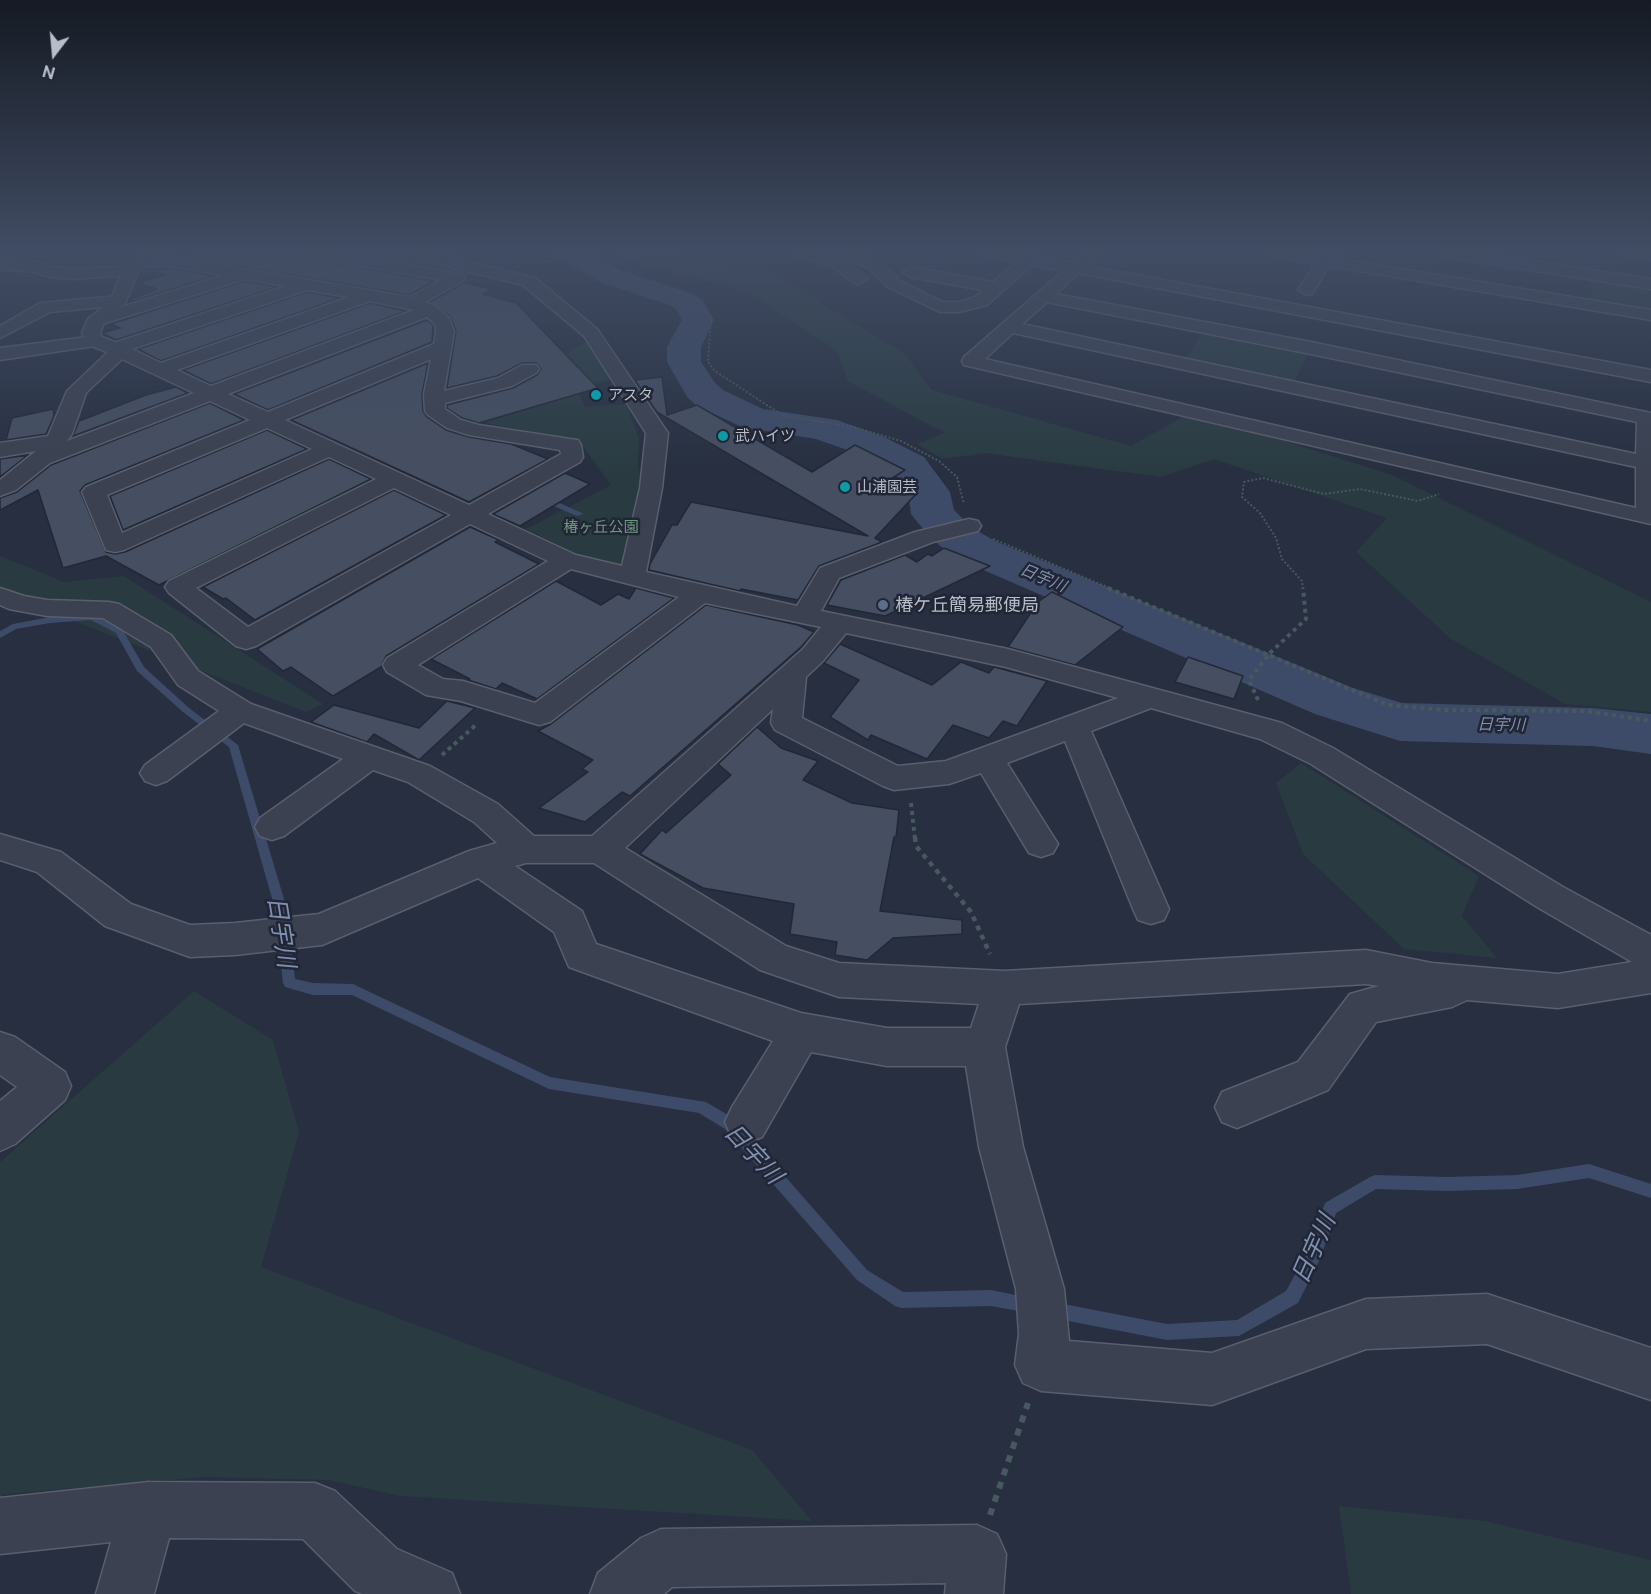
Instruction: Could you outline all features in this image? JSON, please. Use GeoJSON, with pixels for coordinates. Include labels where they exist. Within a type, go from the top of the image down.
{"type":"FeatureCollection","features":[{"type":"Feature","properties":{"kind":"street"},"geometry":{"type":"LineString","coordinates":[[94,326],[91,333],[95,341]]}},
{"type":"Feature","properties":{"kind":"street"},"geometry":{"type":"LineString","coordinates":[[0,489],[42,458],[61,434],[77,391],[118,350],[182,326]]}},
{"type":"Feature","properties":{"kind":"street"},"geometry":{"type":"LineString","coordinates":[[162,369],[282,326]]}},
{"type":"Feature","properties":{"kind":"street"},"geometry":{"type":"LineString","coordinates":[[42,458],[296,362],[375,326]]}},
{"type":"Feature","properties":{"kind":"street"},"geometry":{"type":"LineString","coordinates":[[394,479],[178,587],[246,639],[572,457],[570,446],[476,430],[454,424],[435,411],[434,400],[444,326]]}},
{"type":"Feature","properties":{"kind":"street"},"geometry":{"type":"LineString","coordinates":[[583,326],[591,333],[657,433],[651,488],[632,578]]}},
{"type":"Feature","properties":{"kind":"street"},"geometry":{"type":"LineString","coordinates":[[1198,326],[1649,418],[1649,464],[1648,518],[1483,479],[1281,408],[1010,327],[971,360],[1281,408],[1649,464]]}},
{"type":"Feature","properties":{"kind":"street"},"geometry":{"type":"LineString","coordinates":[[1281,408],[1311,348],[1325,326]]}},
{"type":"Feature","properties":{"kind":"street"},"geometry":{"type":"LineString","coordinates":[[1382,326],[1651,376]]}},
{"type":"Feature","properties":{"kind":"street"},"geometry":{"type":"LineString","coordinates":[[0,354],[95,341],[162,369],[265,420],[567,560],[700,594],[1008,658],[1271,731],[1322,756],[1550,897],[1651,954]]}},
{"type":"Feature","properties":{"kind":"street"},"geometry":{"type":"LineString","coordinates":[[329,449],[116,545],[94,492],[441,348]]}},
{"type":"Feature","properties":{"kind":"street"},"geometry":{"type":"LineString","coordinates":[[434,400],[505,382],[529,369]]}},
{"type":"Feature","properties":{"kind":"street"},"geometry":{"type":"LineString","coordinates":[[0,450],[56,441]]}},
{"type":"Feature","properties":{"kind":"street"},"geometry":{"type":"LineString","coordinates":[[805,615],[829,573],[924,537],[969,526]]}},
{"type":"Feature","properties":{"kind":"street"},"geometry":{"type":"LineString","coordinates":[[567,560],[397,665],[436,688],[463,691],[539,715],[700,594]]}},
{"type":"Feature","properties":{"kind":"street"},"geometry":{"type":"LineString","coordinates":[[0,596],[18,603],[47,608],[109,610],[161,641],[188,678],[235,714],[419,774],[486,813],[525,849]]}},
{"type":"Feature","properties":{"kind":"street"},"geometry":{"type":"LineString","coordinates":[[600,850],[792,675],[813,655],[840,622]]}},
{"type":"Feature","properties":{"kind":"street"},"geometry":{"type":"LineString","coordinates":[[792,675],[786,723],[894,778],[949,772],[1151,698]]}},
{"type":"Feature","properties":{"kind":"street"},"geometry":{"type":"LineString","coordinates":[[156,773],[235,714]]}},
{"type":"Feature","properties":{"kind":"street"},"geometry":{"type":"LineString","coordinates":[[1074,726],[1152,909]]}},
{"type":"Feature","properties":{"kind":"street"},"geometry":{"type":"LineString","coordinates":[[272,827],[369,756]]}},
{"type":"Feature","properties":{"kind":"street"},"geometry":{"type":"LineString","coordinates":[[988,758],[1041,844]]}},
{"type":"Feature","properties":{"kind":"street"},"geometry":{"type":"LineString","coordinates":[[0,847],[49,861],[118,915],[190,941],[322,929],[481,861],[525,849],[600,850],[774,958],[839,980],[1005,988],[1366,967],[1431,980],[1558,991],[1651,976]]}},
{"type":"Feature","properties":{"kind":"street"},"geometry":{"type":"LineString","coordinates":[[481,861],[569,922],[582,955],[801,1032],[886,1047],[984,1047]]}},
{"type":"Feature","properties":{"kind":"street"},"geometry":{"type":"LineString","coordinates":[[1236,1107],[1313,1076],[1364,1007],[1484,985]]}},
{"type":"Feature","properties":{"kind":"street"},"geometry":{"type":"LineString","coordinates":[[1005,988],[984,1047],[1001,1147],[1041,1329],[1212,1379],[1366,1324],[1487,1319],[1651,1374]]}},
{"type":"Feature","properties":{"kind":"street"},"geometry":{"type":"LineString","coordinates":[[747,1122],[801,1032]]}},
{"type":"Feature","properties":{"kind":"street"},"geometry":{"type":"LineString","coordinates":[[0,1052],[50,1086],[0,1130]]}},
{"type":"Feature","properties":{"kind":"street"},"geometry":{"type":"LineString","coordinates":[[126,1594],[150,1510]]}},
{"type":"Feature","properties":{"kind":"street"},"geometry":{"type":"LineString","coordinates":[[0,1526],[150,1510],[315,1511],[376,1570],[431,1594]]}},
{"type":"Feature","properties":{"kind":"street"},"geometry":{"type":"LineString","coordinates":[[619,1594],[661,1558],[975,1574]]}},
{"type":"Feature","properties":{"kind":"path"},"geometry":{"type":"LineString","coordinates":[[710,326],[708,362],[715,371],[782,416],[853,427],[902,441],[939,461],[957,477],[969,526],[1013,548],[1270,653],[1388,705],[1444,710],[1586,711],[1651,721]]}},
{"type":"Feature","properties":{"kind":"path"},"geometry":{"type":"LineString","coordinates":[[1250,680],[1270,653],[1306,619],[1302,581],[1282,559],[1276,538],[1260,513],[1242,497],[1244,482],[1263,478],[1324,494],[1360,489],[1418,501],[1483,479]]}},
{"type":"Feature","properties":{"kind":"path"},"geometry":{"type":"LineString","coordinates":[[419,774],[503,702]]}},
{"type":"Feature","properties":{"kind":"path"},"geometry":{"type":"LineString","coordinates":[[908,776],[916,846],[971,912],[1005,988]]}},
{"type":"Feature","properties":{"kind":"path"},"geometry":{"type":"LineString","coordinates":[[975,1574],[1041,1329]]}},
{"type":"Feature","properties":{"kind":"green space"},"geometry":{"type":"Polygon","coordinates":[[[800,326],[859,326],[905,354],[932,390],[1131,446],[1192,412],[1392,475],[1651,602],[1651,712],[1565,704],[1451,639],[1356,552],[1387,518],[1214,459],[1161,477],[985,453],[943,459],[917,444],[945,433],[848,381],[837,351],[800,326]]]}},
{"type":"Feature","properties":{"kind":"green space"},"geometry":{"type":"Polygon","coordinates":[[[1206,328],[1311,348],[1292,386],[1183,363],[1206,328]]]}},
{"type":"Feature","properties":{"kind":"green space","name":"椿ヶ丘公園"},"geometry":{"type":"Polygon","coordinates":[[[587,341],[613,379],[576,388],[585,407],[626,404],[639,438],[638,465],[643,487],[626,567],[583,557],[526,529],[611,485],[580,442],[476,421],[538,405],[531,377],[587,341]]]}},
{"type":"Feature","properties":{"kind":"green space"},"geometry":{"type":"Polygon","coordinates":[[[0,556],[64,582],[124,576],[323,704],[306,712],[0,592],[0,556]]]}},
{"type":"Feature","properties":{"kind":"green space"},"geometry":{"type":"Polygon","coordinates":[[[1301,763],[1479,876],[1462,916],[1497,958],[1404,949],[1303,854],[1276,783],[1301,763]]]}},
{"type":"Feature","properties":{"kind":"green space"},"geometry":{"type":"Polygon","coordinates":[[[194,991],[273,1040],[299,1132],[261,1267],[752,1450],[812,1521],[400,1496],[329,1480],[205,1477],[5,1494],[0,1498],[0,1162],[194,991]]]}},
{"type":"Feature","properties":{"kind":"green space"},"geometry":{"type":"Polygon","coordinates":[[[1339,1506],[1485,1521],[1651,1560],[1651,1594],[1351,1594],[1339,1506]]]}},
{"type":"Feature","properties":{"kind":"building"},"geometry":{"type":"Polygon","coordinates":[[[116,326],[157,326],[116,340],[102,333],[120,328],[116,326]]]}},
{"type":"Feature","properties":{"kind":"building"},"geometry":{"type":"Polygon","coordinates":[[[205,326],[259,326],[161,361],[138,349],[205,326]]]}},
{"type":"Feature","properties":{"kind":"building"},"geometry":{"type":"Polygon","coordinates":[[[305,326],[365,326],[211,384],[183,370],[305,326]]]}},
{"type":"Feature","properties":{"kind":"building"},"geometry":{"type":"Polygon","coordinates":[[[410,326],[433,326],[432,342],[268,410],[234,394],[410,326]]]}},
{"type":"Feature","properties":{"kind":"building"},"geometry":{"type":"Polygon","coordinates":[[[454,326],[539,326],[598,388],[479,423],[462,418],[447,408],[447,405],[513,388],[537,375],[541,369],[536,363],[522,363],[497,376],[447,388],[456,331],[454,326]]]}},
{"type":"Feature","properties":{"kind":"building"},"geometry":{"type":"Polygon","coordinates":[[[428,363],[422,394],[423,411],[427,417],[446,430],[469,437],[511,444],[548,459],[469,502],[291,420],[428,363]]]}},
{"type":"Feature","properties":{"kind":"building"},"geometry":{"type":"Polygon","coordinates":[[[662,377],[667,415],[697,405],[812,472],[855,445],[905,470],[888,481],[917,493],[875,538],[882,542],[819,566],[798,600],[741,589],[740,591],[649,570],[650,564],[672,525],[677,525],[691,502],[868,536],[657,412],[635,380],[662,377]]]}},
{"type":"Feature","properties":{"kind":"building"},"geometry":{"type":"Polygon","coordinates":[[[176,387],[188,393],[73,436],[79,421],[146,395],[176,387]]]}},
{"type":"Feature","properties":{"kind":"building"},"geometry":{"type":"Polygon","coordinates":[[[210,403],[244,420],[85,485],[80,491],[106,552],[115,554],[125,552],[329,459],[371,479],[159,585],[106,556],[63,568],[38,490],[0,510],[0,498],[17,492],[51,465],[210,403]]]}},
{"type":"Feature","properties":{"kind":"building"},"geometry":{"type":"Polygon","coordinates":[[[53,409],[54,416],[46,434],[6,440],[12,418],[53,409]]]}},
{"type":"Feature","properties":{"kind":"building"},"geometry":{"type":"Polygon","coordinates":[[[267,430],[307,449],[123,530],[110,496],[267,430]]]}},
{"type":"Feature","properties":{"kind":"building"},"geometry":{"type":"Polygon","coordinates":[[[28,455],[0,477],[0,459],[28,455]]]}},
{"type":"Feature","properties":{"kind":"building"},"geometry":{"type":"Polygon","coordinates":[[[565,473],[590,484],[520,526],[493,514],[565,473]]]}},
{"type":"Feature","properties":{"kind":"building"},"geometry":{"type":"Polygon","coordinates":[[[394,490],[446,515],[255,620],[226,598],[223,599],[203,587],[394,490]]]}},
{"type":"Feature","properties":{"kind":"building"},"geometry":{"type":"Polygon","coordinates":[[[470,527],[499,540],[495,542],[539,564],[386,656],[381,667],[333,696],[291,667],[283,671],[257,649],[470,527]]]}},
{"type":"Feature","properties":{"kind":"building"},"geometry":{"type":"Polygon","coordinates":[[[944,548],[990,566],[885,616],[827,605],[841,580],[905,555],[917,562],[928,554],[932,556],[944,548]]]}},
{"type":"Feature","properties":{"kind":"building"},"geometry":{"type":"Polygon","coordinates":[[[556,581],[601,605],[618,594],[629,599],[636,588],[674,598],[537,699],[502,683],[496,689],[468,680],[470,679],[431,659],[556,581]]]}},
{"type":"Feature","properties":{"kind":"building"},"geometry":{"type":"Polygon","coordinates":[[[1052,592],[1123,627],[1075,665],[1008,647],[1038,602],[1052,592]]]}},
{"type":"Feature","properties":{"kind":"building"},"geometry":{"type":"Polygon","coordinates":[[[706,605],[798,625],[814,632],[801,647],[630,796],[622,792],[585,822],[539,808],[588,772],[582,769],[593,760],[538,731],[551,724],[706,605]]]}},
{"type":"Feature","properties":{"kind":"building"},"geometry":{"type":"Polygon","coordinates":[[[840,644],[932,685],[961,662],[989,673],[994,667],[1047,681],[1017,726],[1003,721],[989,738],[953,725],[927,759],[871,735],[868,740],[830,717],[859,680],[824,663],[840,644]]]}},
{"type":"Feature","properties":{"kind":"building"},"geometry":{"type":"Polygon","coordinates":[[[1188,657],[1243,676],[1234,699],[1175,682],[1188,657]]]}},
{"type":"Feature","properties":{"kind":"building"},"geometry":{"type":"Polygon","coordinates":[[[447,701],[475,708],[419,760],[374,734],[367,742],[311,722],[334,705],[419,728],[447,701]]]}},
{"type":"Feature","properties":{"kind":"building"},"geometry":{"type":"Polygon","coordinates":[[[757,727],[781,748],[818,761],[803,780],[852,803],[899,810],[896,837],[894,837],[880,911],[962,920],[962,934],[893,938],[867,960],[835,955],[837,942],[790,934],[794,904],[703,888],[640,854],[662,830],[666,833],[731,775],[718,764],[757,727]]]}},
{"type":"Feature","properties":{"kind":"waterway"},"geometry":{"type":"LineString","coordinates":[[211,326],[354,385],[366,402]]}},
{"type":"Feature","properties":{"kind":"waterway","name":"日宇川"},"geometry":{"type":"LineString","coordinates":[[695,326],[684,347],[684,362],[701,390],[710,398],[755,419],[823,428],[870,445],[910,466],[929,492],[933,514],[956,537],[981,552],[1334,701],[1400,722],[1593,727],[1651,734]]}},
{"type":"Feature","properties":{"kind":"waterway"},"geometry":{"type":"LineString","coordinates":[[517,487],[580,514]]}},
{"type":"Feature","properties":{"kind":"waterway","name":"日宇川"},"geometry":{"type":"LineString","coordinates":[[0,635],[13,627],[50,620],[92,617],[119,631],[140,669],[186,710],[233,745],[281,909],[289,983],[313,989],[353,990],[549,1083],[701,1107],[730,1124],[862,1275],[901,1300],[991,1298],[1029,1305]]}},
{"type":"Feature","properties":{"kind":"waterway","name":"日宇川"},"geometry":{"type":"LineString","coordinates":[[1053,1310],[1167,1332],[1239,1328],[1292,1297],[1315,1254],[1330,1208],[1375,1182],[1447,1184],[1517,1182],[1589,1171],[1651,1191]]}},
{"type":"Feature","properties":{"kind":"place","name":"アスタ"},"geometry":{"type":"Point","coordinates":[596,395]}},
{"type":"Feature","properties":{"kind":"place","name":"武ハイツ"},"geometry":{"type":"Point","coordinates":[723,436]}},
{"type":"Feature","properties":{"kind":"place","name":"山浦園芸"},"geometry":{"type":"Point","coordinates":[845,487]}},
{"type":"Feature","properties":{"kind":"place","name":"椿ケ丘簡易郵便局"},"geometry":{"type":"Point","coordinates":[883,605]}}]}
